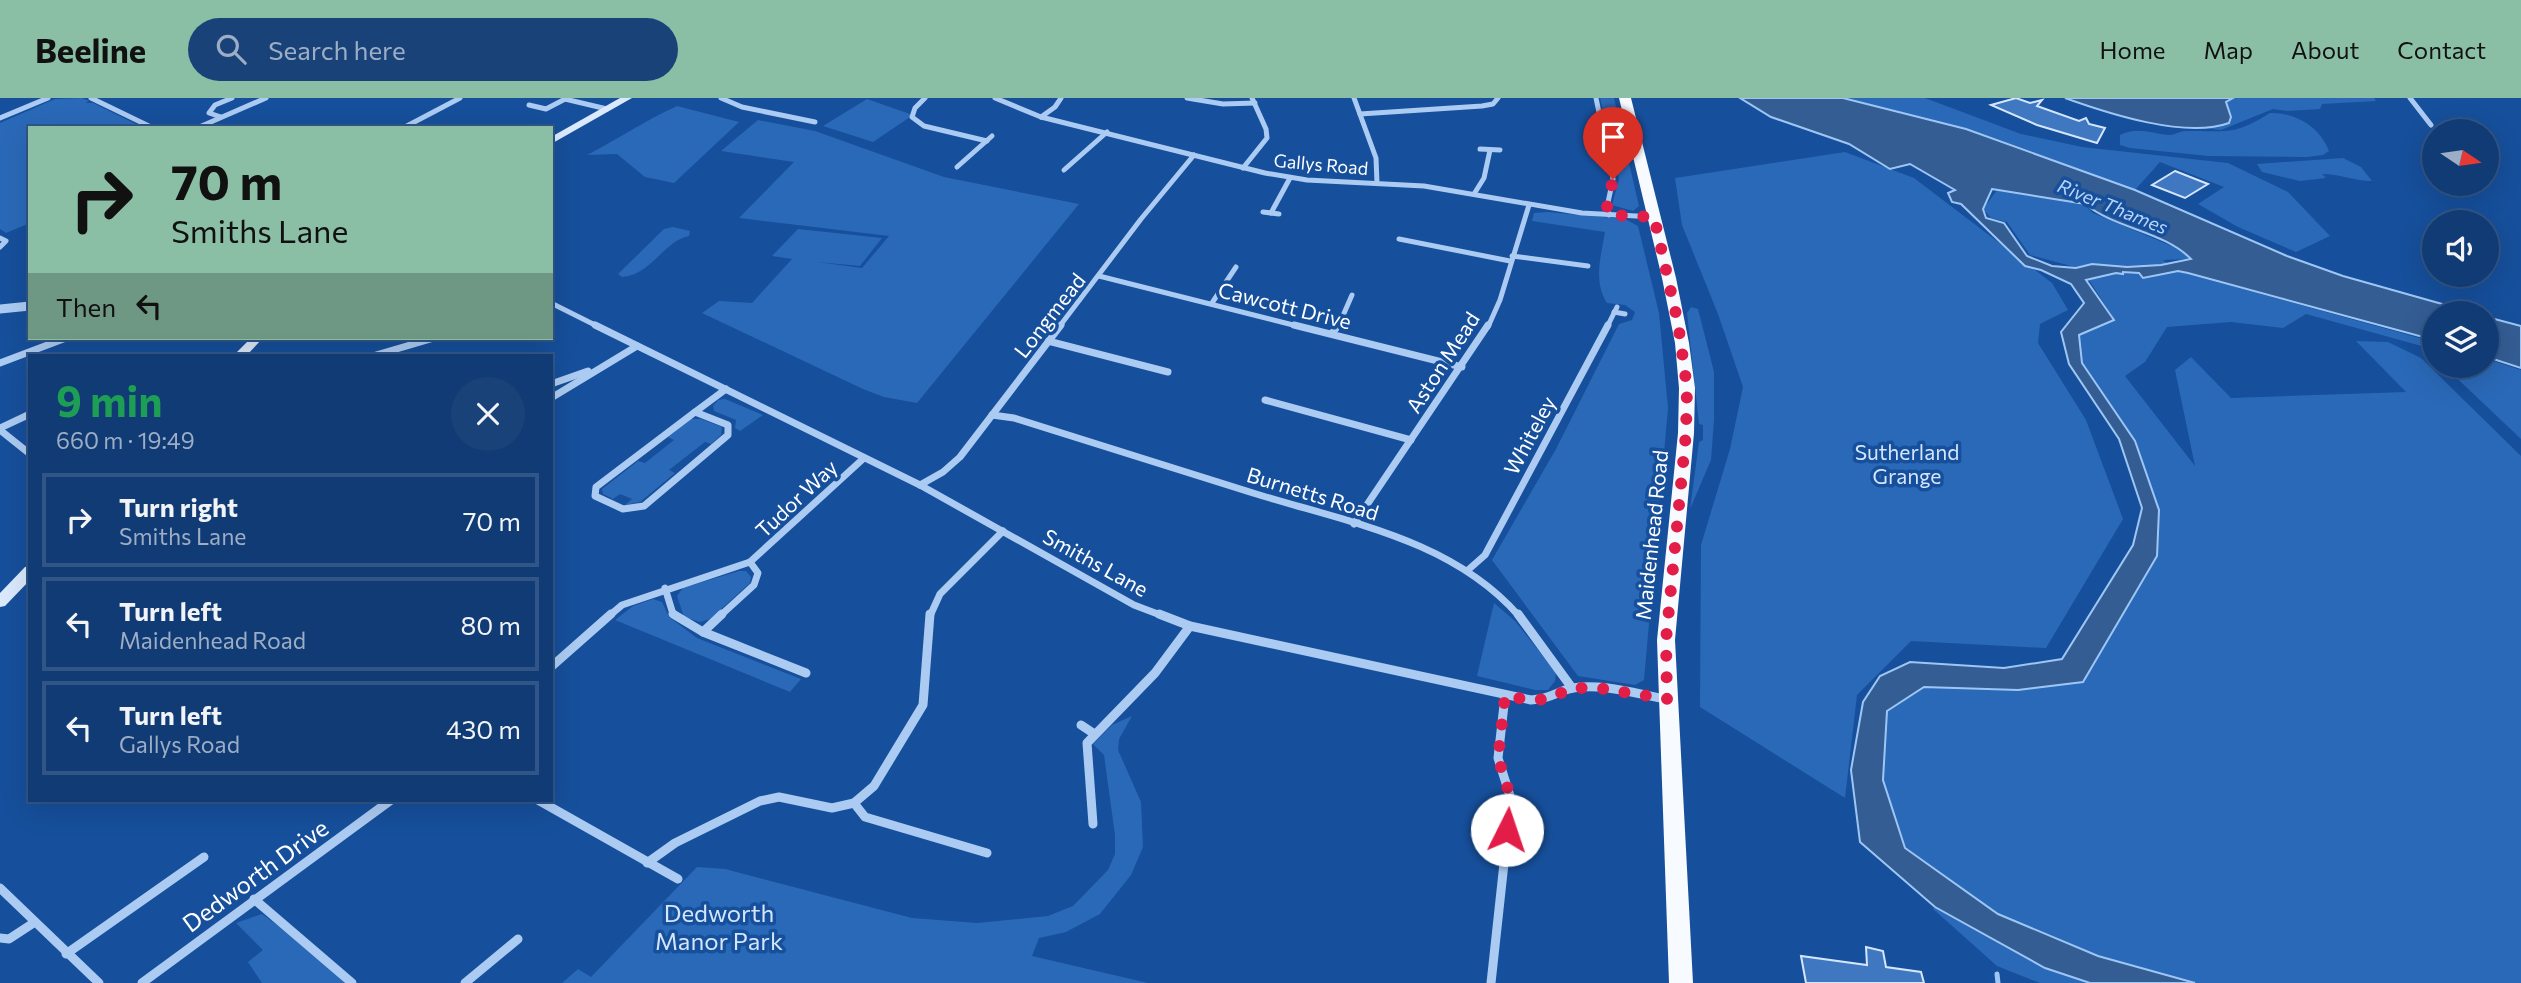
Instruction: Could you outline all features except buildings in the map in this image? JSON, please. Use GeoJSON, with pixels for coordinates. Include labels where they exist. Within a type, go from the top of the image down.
{"type":"FeatureCollection","features":[{"type":"Feature","properties":{"kind":"main road"},"geometry":{"type":"LineString","coordinates":[[553,140],[627,98]]}},
{"type":"Feature","properties":{"kind":"main road","name":"Maidenhead Road"},"geometry":{"type":"LineString","coordinates":[[1625,98],[1682,343],[1687,388],[1686,433],[1666,640],[1681,983]]}},
{"type":"Feature","properties":{"kind":"main road"},"geometry":{"type":"LineString","coordinates":[[241,354],[255,340]]}},
{"type":"Feature","properties":{"kind":"main road"},"geometry":{"type":"LineString","coordinates":[[0,602],[28,573]]}},
{"type":"Feature","properties":{"kind":"street"},"geometry":{"type":"LineString","coordinates":[[0,118],[48,98]]}},
{"type":"Feature","properties":{"kind":"street"},"geometry":{"type":"LineString","coordinates":[[91,98],[149,126]]}},
{"type":"Feature","properties":{"kind":"street"},"geometry":{"type":"LineString","coordinates":[[99,101],[107,98]]}},
{"type":"Feature","properties":{"kind":"street"},"geometry":{"type":"LineString","coordinates":[[221,117],[209,113],[215,105],[232,98]]}},
{"type":"Feature","properties":{"kind":"street"},"geometry":{"type":"LineString","coordinates":[[201,126],[266,98]]}},
{"type":"Feature","properties":{"kind":"street"},"geometry":{"type":"LineString","coordinates":[[407,126],[460,98]]}},
{"type":"Feature","properties":{"kind":"street"},"geometry":{"type":"LineString","coordinates":[[529,105],[546,109],[566,98],[607,109]]}},
{"type":"Feature","properties":{"kind":"street"},"geometry":{"type":"LineString","coordinates":[[721,98],[743,107],[815,122]]}},
{"type":"Feature","properties":{"kind":"street"},"geometry":{"type":"LineString","coordinates":[[925,98],[915,107],[912,117],[924,126],[990,139],[962,160],[957,167]]}},
{"type":"Feature","properties":{"kind":"street","name":"Gallys Road"},"geometry":{"type":"LineString","coordinates":[[995,98],[1041,117],[1107,131],[1290,178],[1424,186],[1529,205],[1609,215],[1654,217]]}},
{"type":"Feature","properties":{"kind":"street"},"geometry":{"type":"LineString","coordinates":[[1041,117],[1061,98]]}},
{"type":"Feature","properties":{"kind":"street"},"geometry":{"type":"LineString","coordinates":[[1187,98],[1223,104],[1254,101],[1267,138],[1243,168]]}},
{"type":"Feature","properties":{"kind":"street"},"geometry":{"type":"LineString","coordinates":[[1354,98],[1376,158],[1377,183]]}},
{"type":"Feature","properties":{"kind":"street"},"geometry":{"type":"LineString","coordinates":[[1360,114],[1482,106],[1493,103],[1498,98]]}},
{"type":"Feature","properties":{"kind":"street"},"geometry":{"type":"LineString","coordinates":[[1596,98],[1613,179],[1607,207],[1609,215]]}},
{"type":"Feature","properties":{"kind":"street"},"geometry":{"type":"LineString","coordinates":[[2410,98],[2426,119]]}},
{"type":"Feature","properties":{"kind":"street"},"geometry":{"type":"LineString","coordinates":[[1057,169],[1067,171],[1107,131]]}},
{"type":"Feature","properties":{"kind":"street"},"geometry":{"type":"LineString","coordinates":[[1480,149],[1500,150]]}},
{"type":"Feature","properties":{"kind":"street"},"geometry":{"type":"LineString","coordinates":[[1474,194],[1484,178],[1490,150]]}},
{"type":"Feature","properties":{"kind":"street","name":"Longmead"},"geometry":{"type":"LineString","coordinates":[[920,485],[943,472],[960,457],[1141,219],[1194,155]]}},
{"type":"Feature","properties":{"kind":"street"},"geometry":{"type":"LineString","coordinates":[[1271,213],[1290,178]]}},
{"type":"Feature","properties":{"kind":"street","name":"Aston Mead"},"geometry":{"type":"LineString","coordinates":[[1354,524],[1485,332],[1495,310],[1529,205]]}},
{"type":"Feature","properties":{"kind":"street"},"geometry":{"type":"LineString","coordinates":[[1263,212],[1279,214]]}},
{"type":"Feature","properties":{"kind":"street"},"geometry":{"type":"LineString","coordinates":[[0,238],[6,241],[0,247]]}},
{"type":"Feature","properties":{"kind":"street"},"geometry":{"type":"LineString","coordinates":[[1399,239],[1511,259],[1573,262],[1588,266]]}},
{"type":"Feature","properties":{"kind":"street"},"geometry":{"type":"LineString","coordinates":[[1212,303],[1236,267]]}},
{"type":"Feature","properties":{"kind":"street","name":"Cawcott Drive"},"geometry":{"type":"LineString","coordinates":[[1099,276],[1462,367]]}},
{"type":"Feature","properties":{"kind":"street"},"geometry":{"type":"LineString","coordinates":[[1332,333],[1340,324],[1353,295]]}},
{"type":"Feature","properties":{"kind":"street","name":"Smiths Lane"},"geometry":{"type":"LineString","coordinates":[[553,304],[920,485],[1134,605],[1190,626],[1531,700],[1548,699],[1572,688],[1598,688],[1667,699]]}},
{"type":"Feature","properties":{"kind":"street"},"geometry":{"type":"LineString","coordinates":[[0,309],[28,306]]}},
{"type":"Feature","properties":{"kind":"street","name":"Whiteley"},"geometry":{"type":"LineString","coordinates":[[1468,570],[1485,555],[1616,309],[1625,314]]}},
{"type":"Feature","properties":{"kind":"street"},"geometry":{"type":"LineString","coordinates":[[0,363],[61,340]]}},
{"type":"Feature","properties":{"kind":"street"},"geometry":{"type":"LineString","coordinates":[[379,354],[427,340]]}},
{"type":"Feature","properties":{"kind":"street"},"geometry":{"type":"LineString","coordinates":[[1048,341],[1168,372]]}},
{"type":"Feature","properties":{"kind":"street"},"geometry":{"type":"LineString","coordinates":[[553,397],[637,346]]}},
{"type":"Feature","properties":{"kind":"street"},"geometry":{"type":"LineString","coordinates":[[553,383],[602,366]]}},
{"type":"Feature","properties":{"kind":"street"},"geometry":{"type":"LineString","coordinates":[[695,412],[728,425],[728,435],[643,506],[623,509],[595,496],[596,487],[695,412],[726,389]]}},
{"type":"Feature","properties":{"kind":"street"},"geometry":{"type":"LineString","coordinates":[[1265,399],[1411,440]]}},
{"type":"Feature","properties":{"kind":"street"},"geometry":{"type":"LineString","coordinates":[[28,415],[0,429],[28,452]]}},
{"type":"Feature","properties":{"kind":"street","name":"Burnetts Road"},"geometry":{"type":"LineString","coordinates":[[992,415],[1013,418],[1354,524],[1441,555],[1468,570],[1498,594],[1537,635],[1572,688]]}},
{"type":"Feature","properties":{"kind":"street","name":"Tudor Way"},"geometry":{"type":"LineString","coordinates":[[553,665],[622,605],[665,588],[750,562],[864,458]]}},
{"type":"Feature","properties":{"kind":"street"},"geometry":{"type":"LineString","coordinates":[[647,863],[676,843],[760,801],[779,797],[832,808],[854,803],[874,786],[923,705],[930,615],[940,594],[1003,531]]}},
{"type":"Feature","properties":{"kind":"street","name":"Tudor Way"},"geometry":{"type":"LineString","coordinates":[[703,632],[754,585],[758,573],[750,562]]}},
{"type":"Feature","properties":{"kind":"street"},"geometry":{"type":"LineString","coordinates":[[665,588],[673,614],[703,632],[806,673]]}},
{"type":"Feature","properties":{"kind":"street"},"geometry":{"type":"LineString","coordinates":[[1093,824],[1087,743],[1093,733],[1113,717],[1179,645],[1190,626]]}},
{"type":"Feature","properties":{"kind":"street"},"geometry":{"type":"LineString","coordinates":[[1491,983],[1511,799],[1498,758],[1505,696]]}},
{"type":"Feature","properties":{"kind":"street"},"geometry":{"type":"LineString","coordinates":[[1080,724],[1093,733]]}},
{"type":"Feature","properties":{"kind":"street","name":"Dedworth Drive"},"geometry":{"type":"LineString","coordinates":[[142,983],[388,802]]}},
{"type":"Feature","properties":{"kind":"street"},"geometry":{"type":"LineString","coordinates":[[541,802],[678,880]]}},
{"type":"Feature","properties":{"kind":"street"},"geometry":{"type":"LineString","coordinates":[[854,803],[865,817],[987,853]]}},
{"type":"Feature","properties":{"kind":"street"},"geometry":{"type":"LineString","coordinates":[[66,954],[204,857]]}},
{"type":"Feature","properties":{"kind":"street"},"geometry":{"type":"LineString","coordinates":[[0,888],[99,983]]}},
{"type":"Feature","properties":{"kind":"street"},"geometry":{"type":"LineString","coordinates":[[254,899],[352,983]]}},
{"type":"Feature","properties":{"kind":"street"},"geometry":{"type":"LineString","coordinates":[[0,938],[9,939],[34,922]]}},
{"type":"Feature","properties":{"kind":"street"},"geometry":{"type":"LineString","coordinates":[[465,983],[518,939]]}},
{"type":"Feature","properties":{"kind":"green space"},"geometry":{"type":"Polygon","coordinates":[[[82,98],[89,101],[85,103],[93,103],[140,126],[28,126],[28,224],[6,233],[0,229],[0,123],[55,99],[82,98]]]}},
{"type":"Feature","properties":{"kind":"green space"},"geometry":{"type":"Polygon","coordinates":[[[1600,98],[1614,98],[1639,206],[1633,211],[1612,205],[1619,179],[1600,98]]]}},
{"type":"Feature","properties":{"kind":"green space"},"geometry":{"type":"Polygon","coordinates":[[[1843,98],[1925,98],[2021,134],[2082,147],[2228,163],[2288,192],[2330,236],[2296,252],[2238,227],[2198,204],[2224,187],[2160,162],[2135,190],[1966,129],[1843,98]]]}},
{"type":"Feature","properties":{"kind":"green space"},"geometry":{"type":"Polygon","coordinates":[[[2233,98],[2374,98],[2376,101],[2322,104],[2320,109],[2273,109],[2221,130],[2177,125],[2206,128],[2231,117],[2226,102],[2233,98]]]}},
{"type":"Feature","properties":{"kind":"green space"},"geometry":{"type":"Polygon","coordinates":[[[867,99],[910,114],[910,117],[873,142],[823,126],[867,99]]]}},
{"type":"Feature","properties":{"kind":"green space"},"geometry":{"type":"Polygon","coordinates":[[[677,106],[739,122],[674,183],[645,177],[617,154],[587,155],[654,117],[677,106]]]}},
{"type":"Feature","properties":{"kind":"green space"},"geometry":{"type":"Polygon","coordinates":[[[2270,113],[2289,115],[2306,123],[2320,135],[2329,151],[2323,155],[2307,157],[2208,156],[2120,145],[2120,135],[2127,132],[2169,135],[2185,131],[2229,131],[2246,126],[2270,113]]]}},
{"type":"Feature","properties":{"kind":"green space"},"geometry":{"type":"Polygon","coordinates":[[[758,120],[815,131],[944,177],[1079,204],[917,403],[884,397],[702,313],[719,301],[752,303],[792,259],[772,256],[798,229],[882,238],[860,266],[817,262],[862,268],[889,236],[739,218],[794,162],[721,151],[758,120]]]}},
{"type":"Feature","properties":{"kind":"green space","name":"Sutherland Grange"},"geometry":{"type":"Polygon","coordinates":[[[1845,152],[1914,178],[2052,283],[2068,310],[2040,324],[2038,343],[2086,420],[2123,519],[2046,648],[1911,641],[1857,695],[1845,798],[1700,707],[1701,545],[1730,449],[1743,387],[1718,314],[1682,225],[1675,178],[1845,152]]]}},
{"type":"Feature","properties":{"kind":"green space"},"geometry":{"type":"Polygon","coordinates":[[[2343,158],[2361,167],[2372,181],[2322,174],[2326,178],[2300,181],[2262,172],[2257,164],[2343,158]]]}},
{"type":"Feature","properties":{"kind":"green space"},"geometry":{"type":"Polygon","coordinates":[[[1997,190],[2084,205],[2093,213],[2174,247],[2192,259],[2163,260],[2178,271],[2422,339],[2422,346],[2306,314],[2283,328],[2231,322],[2167,327],[2145,362],[2125,376],[2195,466],[2175,370],[2191,357],[2231,398],[2406,392],[2356,341],[2388,342],[2421,358],[2422,378],[2441,378],[2521,456],[2521,983],[2195,983],[2098,956],[1998,914],[1905,848],[1883,780],[1887,711],[1924,687],[2018,690],[2083,682],[2157,556],[2135,441],[2082,363],[2079,335],[2114,319],[2082,269],[2030,255],[2007,222],[1991,218],[1983,209],[1997,190]]]}},
{"type":"Feature","properties":{"kind":"green space"},"geometry":{"type":"Polygon","coordinates":[[[1534,213],[1625,219],[1638,226],[1659,313],[1668,408],[1644,680],[1635,685],[1578,676],[1492,560],[1556,449],[1619,324],[1632,320],[1635,312],[1625,305],[1607,303],[1603,295],[1599,268],[1605,232],[1532,221],[1534,213]]]}},
{"type":"Feature","properties":{"kind":"green space"},"geometry":{"type":"Polygon","coordinates":[[[673,227],[690,231],[689,236],[680,239],[633,275],[622,277],[618,274],[664,229],[673,227]]]}},
{"type":"Feature","properties":{"kind":"green space"},"geometry":{"type":"Polygon","coordinates":[[[1691,307],[1698,309],[1714,372],[1714,420],[1711,460],[1690,509],[1699,442],[1703,440],[1687,313],[1691,307]]]}},
{"type":"Feature","properties":{"kind":"green space"},"geometry":{"type":"Polygon","coordinates":[[[2499,363],[2521,370],[2521,439],[2457,378],[2499,378],[2499,363]]]}},
{"type":"Feature","properties":{"kind":"green space"},"geometry":{"type":"Polygon","coordinates":[[[725,399],[763,415],[740,431],[735,428],[736,420],[714,411],[713,406],[718,400],[725,399]]]}},
{"type":"Feature","properties":{"kind":"green space"},"geometry":{"type":"Polygon","coordinates":[[[691,419],[701,419],[722,427],[721,435],[711,444],[705,442],[669,470],[675,473],[640,502],[625,505],[632,499],[620,494],[613,499],[603,494],[602,489],[638,461],[645,463],[674,440],[668,437],[691,419]]]}},
{"type":"Feature","properties":{"kind":"green space"},"geometry":{"type":"Polygon","coordinates":[[[746,571],[751,577],[750,583],[710,619],[700,622],[684,617],[677,596],[683,588],[746,571]]]}},
{"type":"Feature","properties":{"kind":"green space"},"geometry":{"type":"Polygon","coordinates":[[[653,599],[662,602],[669,617],[697,638],[801,679],[790,692],[615,620],[633,606],[653,599]]]}},
{"type":"Feature","properties":{"kind":"green space"},"geometry":{"type":"Polygon","coordinates":[[[1494,603],[1515,621],[1556,672],[1555,681],[1548,690],[1535,690],[1477,676],[1494,603]]]}},
{"type":"Feature","properties":{"kind":"green space","name":"Dedworth Manor Park"},"geometry":{"type":"Polygon","coordinates":[[[1132,716],[1119,739],[1118,750],[1141,802],[1143,847],[1131,875],[1100,914],[1066,932],[1039,938],[1032,956],[1148,983],[562,983],[578,969],[591,977],[697,867],[725,869],[912,918],[977,923],[1048,916],[1073,906],[1108,870],[1115,854],[1104,755],[1093,744],[1112,725],[1132,716]]]}},
{"type":"Feature","properties":{"kind":"green space"},"geometry":{"type":"Polygon","coordinates":[[[1935,907],[2045,968],[2090,983],[2040,983],[1997,966],[1933,909],[1935,907]]]}},
{"type":"Feature","properties":{"kind":"green space"},"geometry":{"type":"Polygon","coordinates":[[[262,914],[298,940],[345,983],[262,983],[248,962],[263,950],[236,923],[262,914]]]}},
{"type":"Feature","properties":{"kind":"water","name":"River Thames"},"geometry":{"type":"Polygon","coordinates":[[[1740,98],[1843,98],[1966,129],[2135,190],[2287,256],[2343,276],[2432,301],[2422,301],[2422,337],[2178,271],[2143,278],[2139,273],[2123,272],[2086,280],[2114,320],[2079,335],[2082,363],[2135,441],[2159,510],[2157,556],[2083,682],[2018,690],[1924,687],[1887,711],[1883,780],[1905,848],[1998,914],[2098,956],[2195,983],[2090,983],[2045,968],[1935,907],[1860,842],[1851,770],[1863,702],[1880,676],[1910,662],[2004,668],[2062,659],[2133,545],[2142,508],[2119,439],[2069,364],[2061,332],[2084,303],[2071,284],[2041,270],[2025,266],[1961,204],[1952,202],[1948,193],[1955,190],[1910,164],[1890,169],[1849,144],[1771,117],[1740,98]],[[1992,189],[1983,209],[1986,218],[2004,223],[2027,256],[2052,266],[2076,268],[2092,264],[2127,267],[2161,265],[2191,259],[2167,242],[2097,212],[2085,204],[1992,189]]]}},
{"type":"Feature","properties":{"kind":"water"},"geometry":{"type":"Polygon","coordinates":[[[2065,98],[2233,98],[2226,102],[2231,117],[2229,123],[2191,128],[2146,122],[2065,98]]]}},
{"type":"Feature","properties":{"kind":"water"},"geometry":{"type":"Polygon","coordinates":[[[2499,320],[2521,326],[2521,368],[2499,361],[2499,320]]]}},
{"type":"Feature","properties":{"kind":"waterway"},"geometry":{"type":"LineString","coordinates":[[1997,974],[1998,983]]}},
{"type":"Feature","properties":{"kind":"route"},"geometry":{"type":"LineString","coordinates":[[1507,830],[1511,799],[1498,758],[1505,696],[1531,700],[1548,699],[1572,688],[1598,688],[1667,699],[1666,640],[1686,433],[1687,388],[1682,343],[1654,217],[1609,215],[1607,207],[1613,179]]}}]}
